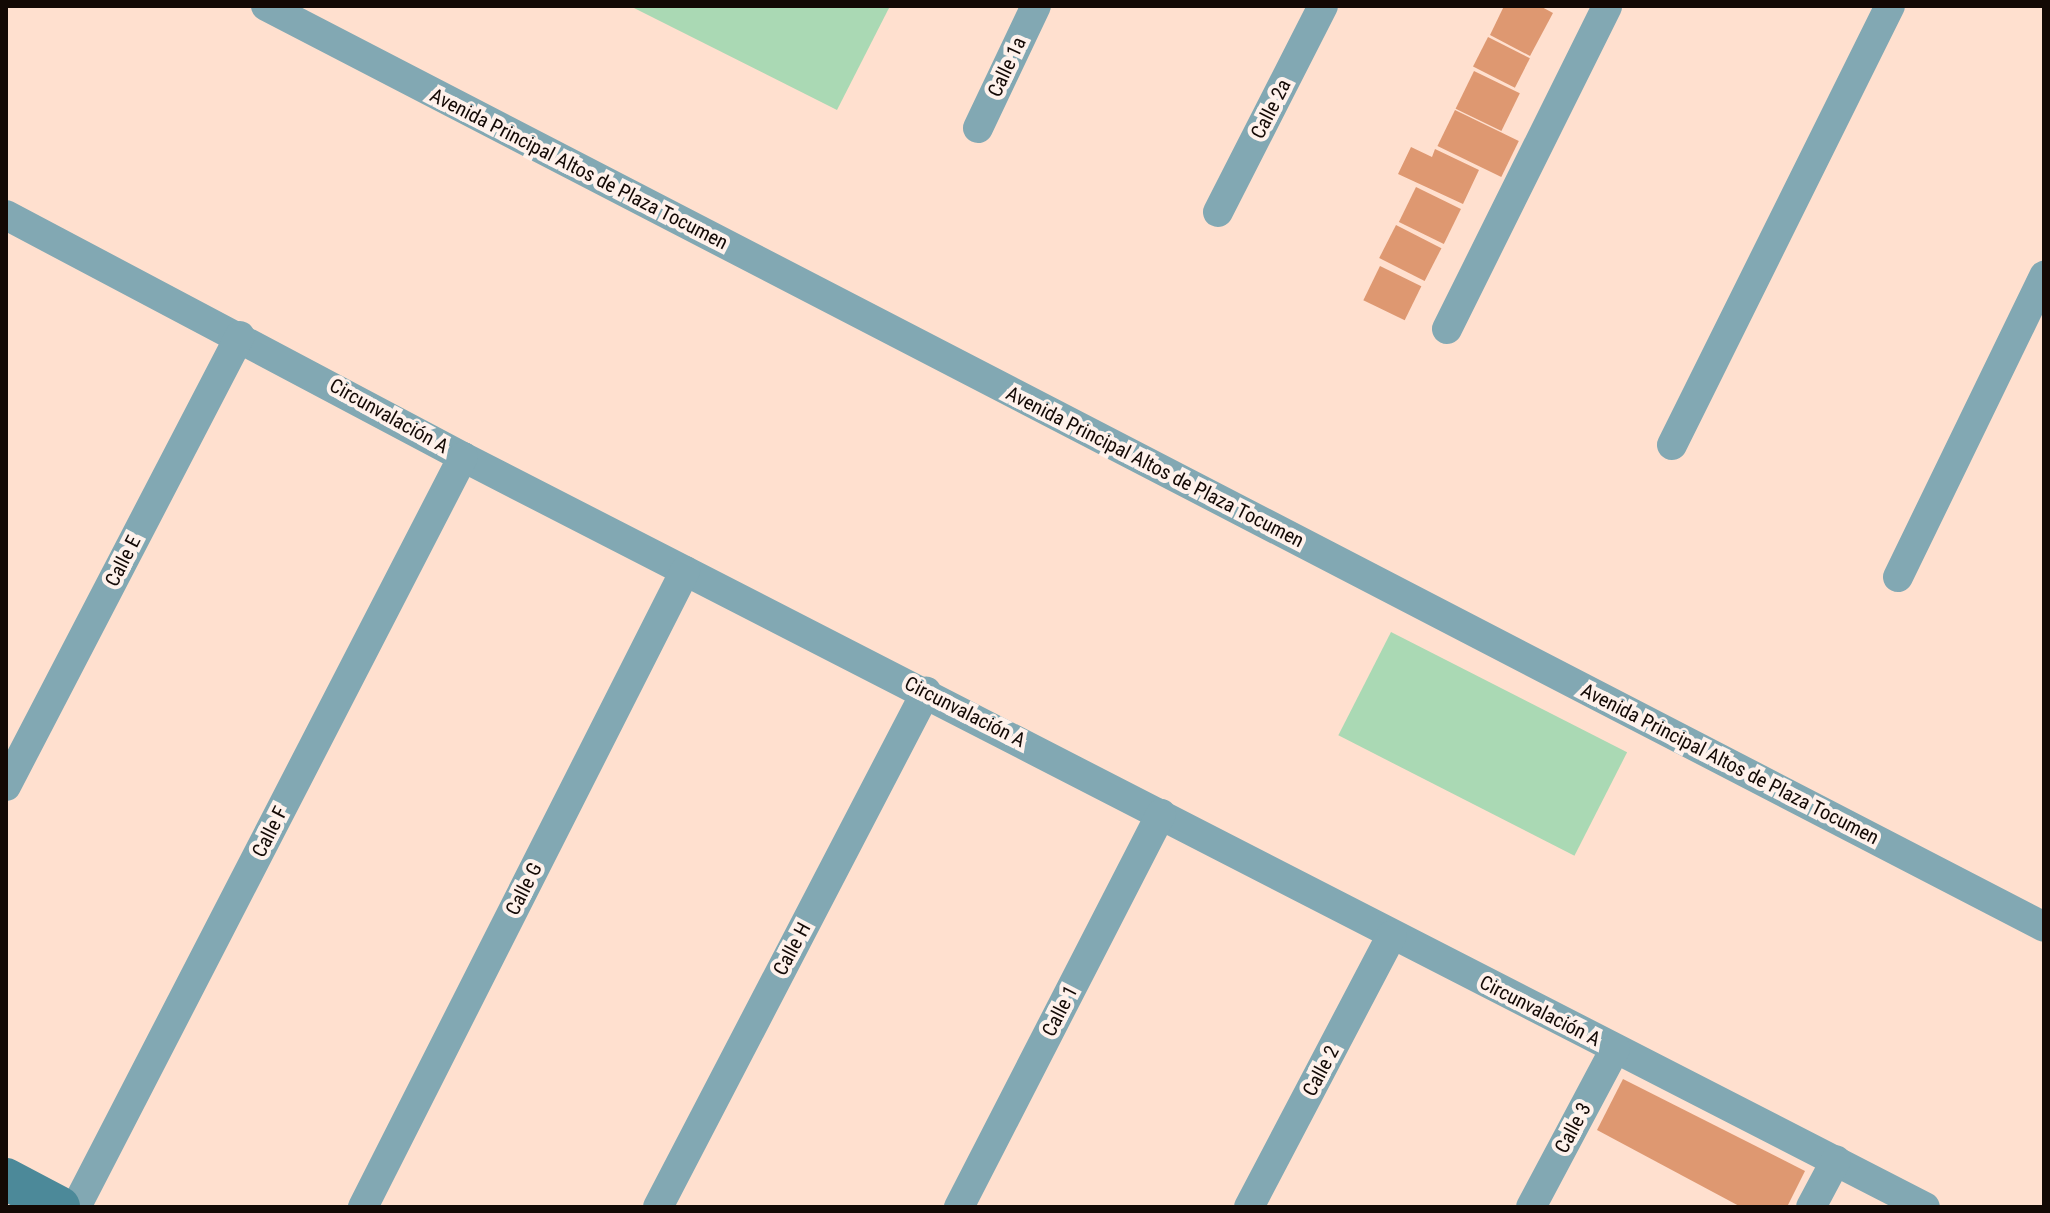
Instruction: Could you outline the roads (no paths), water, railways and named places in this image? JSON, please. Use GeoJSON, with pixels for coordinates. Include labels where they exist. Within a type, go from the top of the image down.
{"type":"FeatureCollection","features":[{"type":"Feature","properties":{"kind":"street","name":"Avenida Principal Altos de Plaza Tocumen"},"geometry":{"type":"LineString","coordinates":[[266,6],[2044,927]]}},
{"type":"Feature","properties":{"kind":"street","name":"Calle 1a"},"geometry":{"type":"LineString","coordinates":[[978,128],[1036,6]]}},
{"type":"Feature","properties":{"kind":"street","name":"Calle 2a"},"geometry":{"type":"LineString","coordinates":[[1218,212],[1323,6]]}},
{"type":"Feature","properties":{"kind":"street"},"geometry":{"type":"LineString","coordinates":[[1447,329],[1607,6]]}},
{"type":"Feature","properties":{"kind":"street"},"geometry":{"type":"LineString","coordinates":[[1672,445],[1890,6]]}},
{"type":"Feature","properties":{"kind":"street","name":"Circunvalación A"},"geometry":{"type":"LineString","coordinates":[[6,215],[240,336],[463,457],[1925,1207]]}},
{"type":"Feature","properties":{"kind":"street"},"geometry":{"type":"LineString","coordinates":[[1898,577],[2044,276]]}},
{"type":"Feature","properties":{"kind":"street","name":"Calle E"},"geometry":{"type":"LineString","coordinates":[[6,786],[240,336]]}},
{"type":"Feature","properties":{"kind":"street","name":"Calle F"},"geometry":{"type":"LineString","coordinates":[[76,1207],[463,457]]}},
{"type":"Feature","properties":{"kind":"street","name":"Calle G"},"geometry":{"type":"LineString","coordinates":[[363,1207],[685,571]]}},
{"type":"Feature","properties":{"kind":"street","name":"Calle H"},"geometry":{"type":"LineString","coordinates":[[658,1207],[926,692]]}},
{"type":"Feature","properties":{"kind":"street","name":"Calle 1"},"geometry":{"type":"LineString","coordinates":[[959,1207],[1161,814]]}},
{"type":"Feature","properties":{"kind":"street","name":"Calle 2"},"geometry":{"type":"LineString","coordinates":[[1249,1207],[1392,935]]}},
{"type":"Feature","properties":{"kind":"street","name":"Calle 3"},"geometry":{"type":"LineString","coordinates":[[1531,1207],[1615,1049]]}},
{"type":"Feature","properties":{"kind":"street"},"geometry":{"type":"LineString","coordinates":[[1811,1207],[1836,1160]]}},
{"type":"Feature","properties":{"kind":"street"},"geometry":{"type":"LineString","coordinates":[[6,1179],[59,1207]]}}]}
